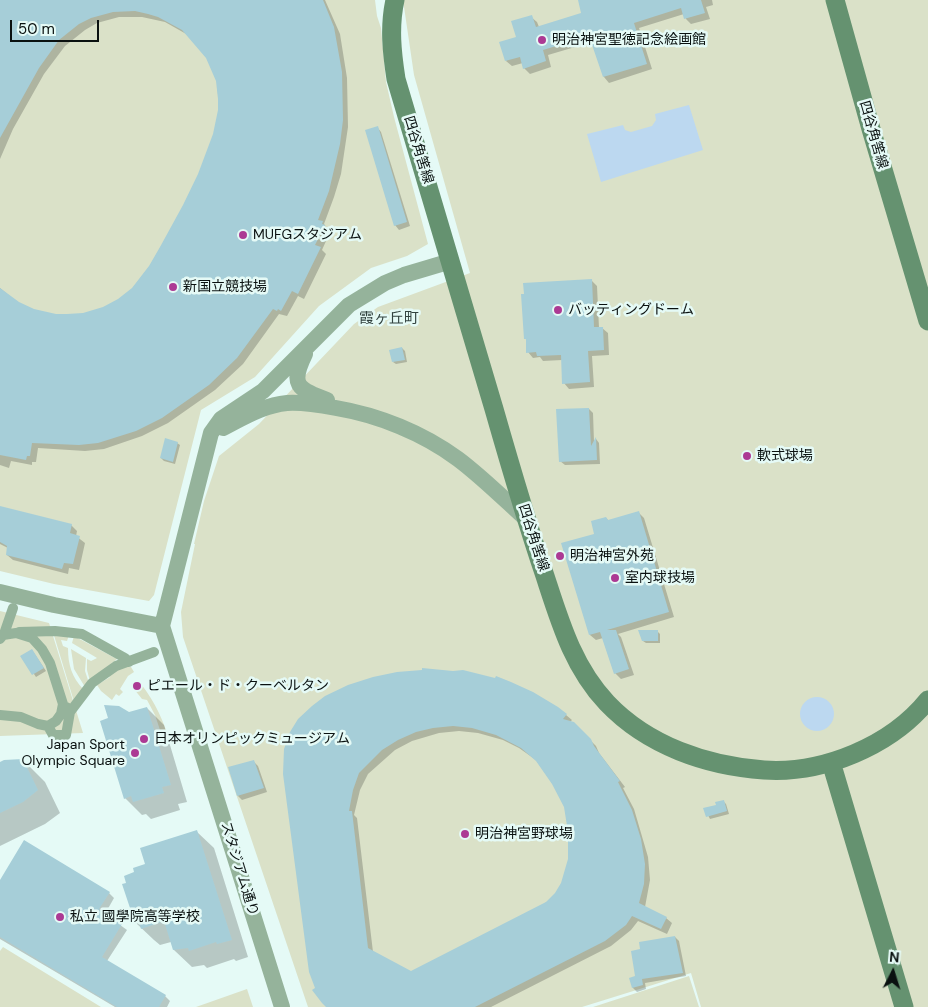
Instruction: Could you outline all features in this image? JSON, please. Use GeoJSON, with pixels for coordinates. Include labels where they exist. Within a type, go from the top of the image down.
{"type":"FeatureCollection","features":[{"type":"Feature","properties":{"kind":"main road","name":"四谷角筈線"},"geometry":{"type":"LineString","coordinates":[[835,0],[928,321]]}},
{"type":"Feature","properties":{"kind":"main road","name":"四谷角筈線"},"geometry":{"type":"LineString","coordinates":[[392,6],[392,48],[396,80],[526,520],[568,645],[587,676],[608,703],[658,742],[714,764],[742,769],[774,771],[800,769],[831,762],[865,749],[890,735],[921,709],[928,700]]}},
{"type":"Feature","properties":{"kind":"main road","name":"四谷角筈線"},"geometry":{"type":"LineString","coordinates":[[913,269],[928,298]]}},
{"type":"Feature","properties":{"kind":"main road"},"geometry":{"type":"LineString","coordinates":[[831,762],[904,1007]]}},
{"type":"Feature","properties":{"kind":"street"},"geometry":{"type":"LineString","coordinates":[[0,592],[54,606],[162,626],[212,433],[220,419],[263,391],[344,310],[365,294],[404,275],[451,262]]}},
{"type":"Feature","properties":{"kind":"street"},"geometry":{"type":"LineString","coordinates":[[309,346],[297,373],[297,379],[302,388],[311,395],[412,432],[456,458],[480,477],[526,520]]}},
{"type":"Feature","properties":{"kind":"street"},"geometry":{"type":"LineString","coordinates":[[212,433],[257,411],[287,403],[326,406],[369,415]]}},
{"type":"Feature","properties":{"kind":"street"},"geometry":{"type":"LineString","coordinates":[[1,637],[13,608]]}},
{"type":"Feature","properties":{"kind":"street","name":"スタジアム通り"},"geometry":{"type":"LineString","coordinates":[[162,626],[282,1007]]}},
{"type":"Feature","properties":{"kind":"street"},"geometry":{"type":"LineString","coordinates":[[1,637],[16,632],[55,631],[82,634],[129,662]]}},
{"type":"Feature","properties":{"kind":"street"},"geometry":{"type":"LineString","coordinates":[[16,632],[32,638],[42,649],[50,663],[66,709],[66,735],[53,735],[48,726]]}},
{"type":"Feature","properties":{"kind":"street"},"geometry":{"type":"LineString","coordinates":[[0,715],[21,717],[48,726],[56,722],[61,714],[92,683],[116,666],[154,652]]}},
{"type":"Feature","properties":{"kind":"green space","name":"新国立競技場"},"geometry":{"type":"Polygon","coordinates":[[[0,0],[375,0],[381,28],[386,82],[428,244],[407,256],[371,268],[319,306],[255,377],[201,410],[154,595],[149,601],[54,584],[0,571],[0,0]]]}},
{"type":"Feature","properties":{"kind":"green space","name":"明治神宮外苑"},"geometry":{"type":"Polygon","coordinates":[[[403,0],[928,0],[928,1007],[701,1007],[691,973],[582,1007],[308,1007],[183,637],[181,612],[204,501],[219,456],[259,424],[354,324],[378,307],[470,273],[414,75],[403,0]]]}},
{"type":"Feature","properties":{"kind":"green space"},"geometry":{"type":"Polygon","coordinates":[[[0,611],[49,623],[83,733],[0,736],[0,611]]]}},
{"type":"Feature","properties":{"kind":"green space"},"geometry":{"type":"Polygon","coordinates":[[[53,632],[69,635],[67,641],[61,640],[63,646],[68,648],[71,670],[83,689],[75,705],[53,632]]]}},
{"type":"Feature","properties":{"kind":"green space"},"geometry":{"type":"Polygon","coordinates":[[[74,636],[117,659],[90,681],[87,659],[91,661],[97,658],[72,643],[74,636]]]}},
{"type":"Feature","properties":{"kind":"green space"},"geometry":{"type":"Polygon","coordinates":[[[71,649],[86,658],[85,671],[89,683],[85,687],[74,669],[71,649]]]}},
{"type":"Feature","properties":{"kind":"green space"},"geometry":{"type":"Polygon","coordinates":[[[125,667],[131,667],[134,672],[128,676],[120,689],[123,692],[119,696],[116,694],[112,700],[97,685],[110,677],[108,674],[125,667]]]}},
{"type":"Feature","properties":{"kind":"green space"},"geometry":{"type":"Polygon","coordinates":[[[141,684],[158,712],[170,743],[165,745],[155,715],[147,700],[142,699],[134,689],[141,684]]]}},
{"type":"Feature","properties":{"kind":"green space"},"geometry":{"type":"Polygon","coordinates":[[[3,947],[101,1007],[0,1007],[0,951],[3,947]]]}},
{"type":"Feature","properties":{"kind":"green space"},"geometry":{"type":"Polygon","coordinates":[[[689,976],[699,1007],[593,1007],[689,976]]]}},
{"type":"Feature","properties":{"kind":"green space"},"geometry":{"type":"Polygon","coordinates":[[[247,989],[253,1007],[196,1007],[247,989]]]}},
{"type":"Feature","properties":{"kind":"water"},"geometry":{"type":"Polygon","coordinates":[[[689,105],[703,150],[601,182],[587,134],[623,125],[625,130],[631,132],[652,126],[656,120],[655,114],[689,105]]]}},
{"type":"Feature","properties":{"kind":"water"},"geometry":{"type":"Polygon","coordinates":[[[817,697],[824,698],[829,702],[833,707],[833,721],[829,726],[824,730],[817,731],[810,730],[805,726],[801,721],[800,714],[801,707],[805,702],[810,698],[817,697]]]}},
{"type":"Feature","properties":{"kind":"building","name":"MUFGスタジアム"},"geometry":{"type":"Polygon","coordinates":[[[0,0],[323,0],[334,27],[342,72],[343,120],[340,144],[329,191],[318,220],[323,221],[322,224],[325,225],[315,245],[321,247],[298,294],[292,291],[281,311],[273,309],[237,358],[209,385],[162,418],[136,431],[98,443],[79,445],[32,443],[30,456],[27,456],[26,460],[0,455],[0,288],[19,302],[34,309],[56,314],[67,314],[83,313],[103,307],[118,299],[132,288],[149,266],[198,174],[213,134],[218,110],[218,99],[216,81],[206,58],[182,30],[158,17],[148,14],[135,11],[113,12],[91,18],[79,24],[59,40],[39,68],[0,138],[0,0]]]}},
{"type":"Feature","properties":{"kind":"building","name":"明治神宮聖徳記念絵画館"},"geometry":{"type":"Polygon","coordinates":[[[578,0],[701,0],[705,13],[684,19],[681,8],[634,23],[647,64],[603,77],[589,36],[543,50],[546,61],[523,69],[520,57],[505,61],[499,42],[516,37],[511,21],[532,15],[536,27],[581,13],[578,0]]]}},
{"type":"Feature","properties":{"kind":"building"},"geometry":{"type":"Polygon","coordinates":[[[378,126],[407,222],[394,226],[365,130],[378,126]]]}},
{"type":"Feature","properties":{"kind":"building","name":"バッティングドーム"},"geometry":{"type":"Polygon","coordinates":[[[592,279],[594,327],[603,327],[604,350],[588,351],[590,382],[562,384],[561,355],[537,356],[536,352],[526,353],[521,294],[524,294],[523,283],[592,279]]]}},
{"type":"Feature","properties":{"kind":"building"},"geometry":{"type":"Polygon","coordinates":[[[402,347],[405,360],[392,362],[389,350],[402,347]]]}},
{"type":"Feature","properties":{"kind":"building"},"geometry":{"type":"Polygon","coordinates":[[[589,408],[591,446],[596,437],[597,460],[559,462],[556,409],[589,408]]]}},
{"type":"Feature","properties":{"kind":"building"},"geometry":{"type":"Polygon","coordinates":[[[165,438],[178,442],[173,462],[160,458],[165,438]]]}},
{"type":"Feature","properties":{"kind":"building"},"geometry":{"type":"Polygon","coordinates":[[[0,506],[72,524],[70,533],[80,536],[73,564],[64,563],[62,569],[6,555],[7,546],[0,542],[0,506]]]}},
{"type":"Feature","properties":{"kind":"building","name":"室内球技場"},"geometry":{"type":"Polygon","coordinates":[[[639,511],[669,612],[607,630],[616,630],[629,669],[614,674],[600,632],[589,635],[561,543],[594,534],[591,521],[606,517],[608,520],[639,511]]]}},
{"type":"Feature","properties":{"kind":"building"},"geometry":{"type":"Polygon","coordinates":[[[638,630],[658,630],[658,641],[642,641],[638,630]]]}},
{"type":"Feature","properties":{"kind":"building"},"geometry":{"type":"Polygon","coordinates":[[[32,649],[44,668],[32,675],[20,656],[32,649]]]}},
{"type":"Feature","properties":{"kind":"building"},"geometry":{"type":"Polygon","coordinates":[[[422,668],[463,670],[495,678],[496,676],[511,682],[533,692],[558,707],[567,714],[563,719],[574,722],[591,739],[594,746],[620,781],[618,782],[632,810],[641,839],[645,864],[644,884],[639,903],[667,917],[661,929],[632,916],[626,925],[605,941],[475,1007],[326,1007],[322,1003],[312,990],[315,988],[309,972],[283,774],[284,749],[290,732],[298,719],[325,696],[348,685],[373,677],[397,672],[422,670],[422,668]],[[453,726],[433,728],[416,732],[398,740],[382,750],[359,773],[353,790],[349,811],[352,811],[368,948],[411,971],[546,902],[561,883],[568,859],[568,832],[564,807],[552,784],[536,761],[521,748],[496,735],[472,728],[453,726]]]}},
{"type":"Feature","properties":{"kind":"building","name":"Japan Sport Olympic Square"},"geometry":{"type":"Polygon","coordinates":[[[104,705],[119,706],[129,712],[147,707],[171,785],[162,787],[164,793],[133,802],[131,796],[124,799],[100,721],[108,718],[104,705]]]}},
{"type":"Feature","properties":{"kind":"building"},"geometry":{"type":"Polygon","coordinates":[[[23,759],[38,790],[23,802],[0,813],[0,762],[23,759]]]}},
{"type":"Feature","properties":{"kind":"building"},"geometry":{"type":"Polygon","coordinates":[[[254,760],[264,788],[237,796],[228,767],[254,760]]]}},
{"type":"Feature","properties":{"kind":"building"},"geometry":{"type":"Polygon","coordinates":[[[724,800],[727,811],[706,817],[703,808],[716,805],[715,802],[724,800]]]}},
{"type":"Feature","properties":{"kind":"building"},"geometry":{"type":"Polygon","coordinates":[[[197,830],[232,940],[217,944],[216,942],[189,951],[188,948],[173,950],[164,921],[141,929],[139,922],[135,923],[122,884],[126,883],[124,876],[134,872],[133,868],[145,864],[140,848],[197,830]]]}},
{"type":"Feature","properties":{"kind":"building"},"geometry":{"type":"Polygon","coordinates":[[[24,840],[110,892],[99,909],[122,924],[102,957],[166,995],[159,1007],[117,1007],[0,937],[0,880],[24,840]]]}},
{"type":"Feature","properties":{"kind":"building"},"geometry":{"type":"Polygon","coordinates":[[[675,936],[683,973],[642,979],[643,985],[632,988],[629,978],[635,976],[631,951],[640,949],[639,942],[675,936]]]}},
{"type":"Feature","properties":{"kind":"place","name":"明治神宮聖徳記念絵画館"},"geometry":{"type":"Point","coordinates":[542,40]}},
{"type":"Feature","properties":{"kind":"place","name":"MUFGスタジアム"},"geometry":{"type":"Point","coordinates":[243,235]}},
{"type":"Feature","properties":{"kind":"place","name":"新国立競技場"},"geometry":{"type":"Point","coordinates":[173,287]}},
{"type":"Feature","properties":{"kind":"place","name":"バッティングドーム"},"geometry":{"type":"Point","coordinates":[558,310]}},
{"type":"Feature","properties":{"kind":"place","name":"軟式球場"},"geometry":{"type":"Point","coordinates":[747,456]}},
{"type":"Feature","properties":{"kind":"place","name":"明治神宮外苑"},"geometry":{"type":"Point","coordinates":[560,556]}},
{"type":"Feature","properties":{"kind":"place","name":"室内球技場"},"geometry":{"type":"Point","coordinates":[615,578]}},
{"type":"Feature","properties":{"kind":"place","name":"ピエール・ド・クーベルタン"},"geometry":{"type":"Point","coordinates":[137,686]}},
{"type":"Feature","properties":{"kind":"place","name":"日本オリンピックミュージアム"},"geometry":{"type":"Point","coordinates":[144,739]}},
{"type":"Feature","properties":{"kind":"place","name":"Japan Sport Olympic Square"},"geometry":{"type":"Point","coordinates":[135,753]}},
{"type":"Feature","properties":{"kind":"place","name":"明治神宮野球場"},"geometry":{"type":"Point","coordinates":[465,834]}},
{"type":"Feature","properties":{"kind":"place","name":"私立 國學院高等学校"},"geometry":{"type":"Point","coordinates":[60,917]}},
{"type":"Feature","properties":{"kind":"district","name":"霞ヶ丘町"},"geometry":{"type":"Point","coordinates":[389,319]}}]}
